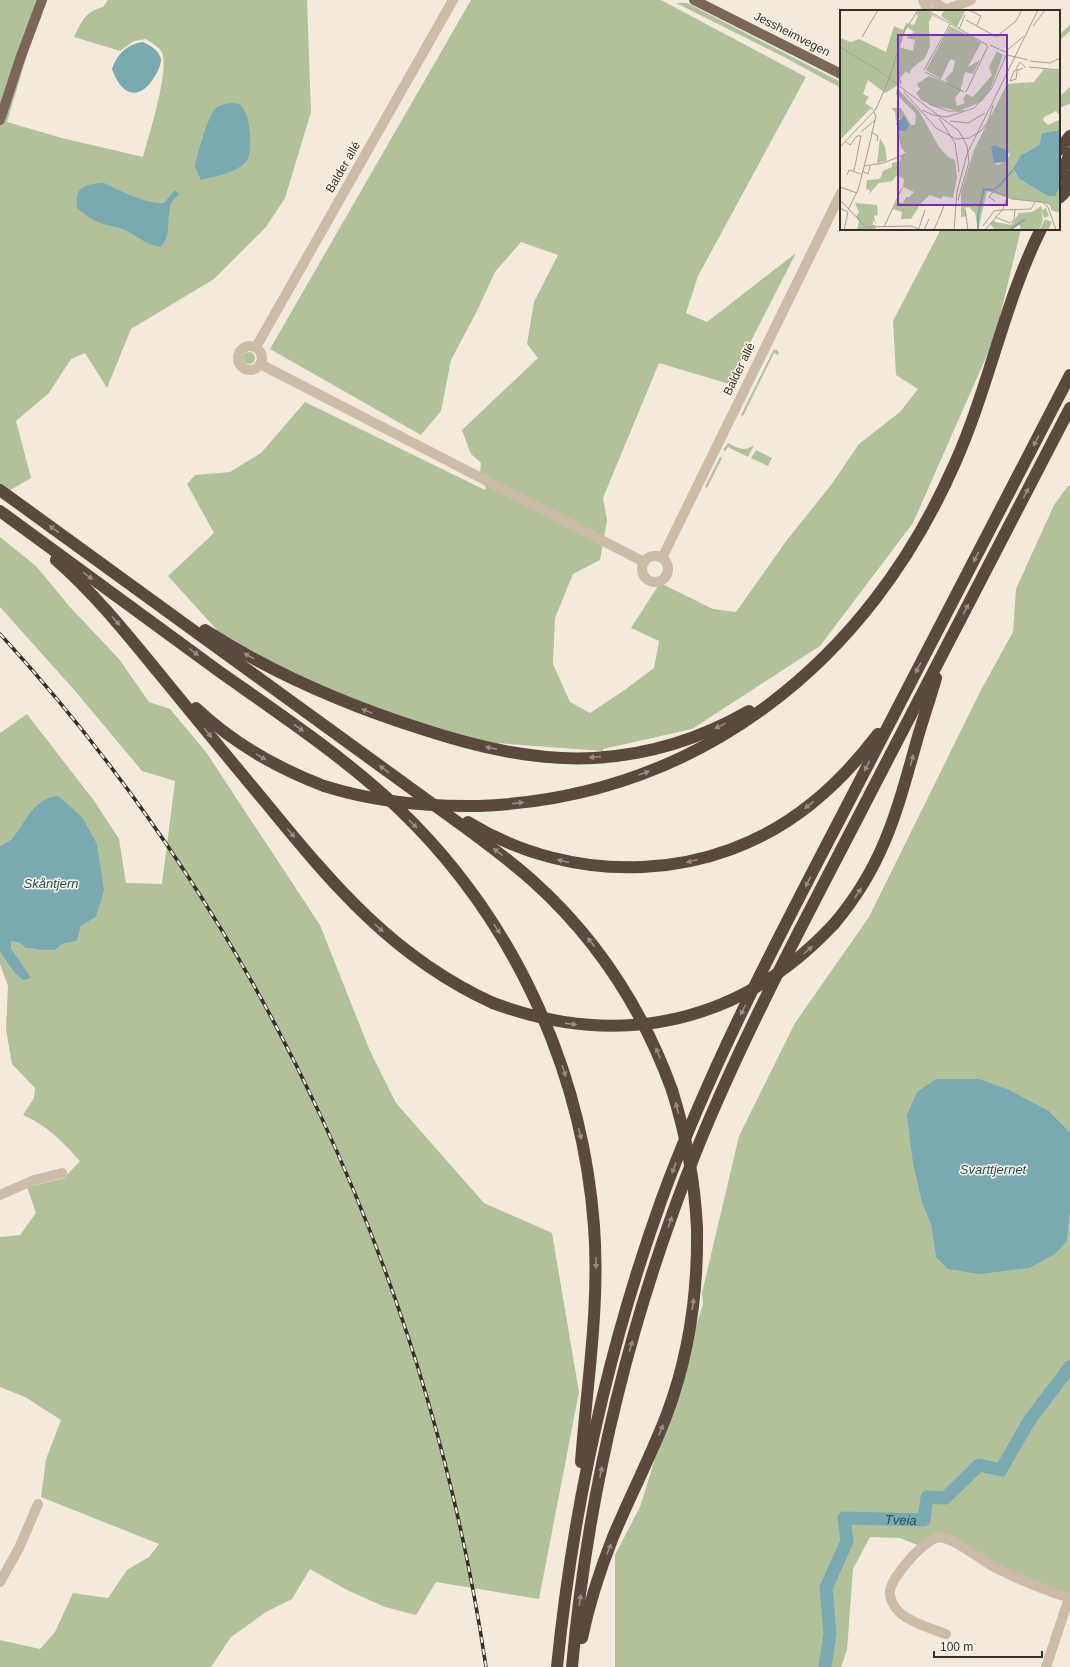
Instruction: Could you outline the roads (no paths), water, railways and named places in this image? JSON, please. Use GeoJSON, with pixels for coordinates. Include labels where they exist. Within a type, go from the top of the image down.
{"type":"FeatureCollection","features":[{"type":"Feature","properties":{"kind":"highway"},"geometry":{"type":"LineString","coordinates":[[1060,149],[1070,136]]}},
{"type":"Feature","properties":{"kind":"highway"},"geometry":{"type":"LineString","coordinates":[[1064,197],[1068,180],[1065,173],[1070,153]]}},
{"type":"Feature","properties":{"kind":"highway"},"geometry":{"type":"LineString","coordinates":[[1027,258],[1032,230]]}},
{"type":"Feature","properties":{"kind":"highway"},"geometry":{"type":"LineString","coordinates":[[174,692],[224,732],[254,753],[290,772],[324,786],[366,798],[437,806],[479,806],[524,803],[568,795],[604,786],[661,766],[711,742],[745,722],[789,690],[822,658],[853,626],[882,590],[911,546],[937,502],[955,463],[971,423],[1027,258],[1041,230]]}},
{"type":"Feature","properties":{"kind":"highway"},"geometry":{"type":"LineString","coordinates":[[557,1667],[564,1600],[592,1440],[620,1330],[648,1240],[701,1100],[752,990],[1070,376]]}},
{"type":"Feature","properties":{"kind":"highway"},"geometry":{"type":"LineString","coordinates":[[572,1667],[588,1545],[610,1430],[626,1365],[642,1306],[675,1210],[713,1111],[764,1001],[1070,408]]}},
{"type":"Feature","properties":{"kind":"highway"},"geometry":{"type":"LineString","coordinates":[[0,490],[490,847],[533,881],[584,934],[617,978],[639,1014],[654,1045],[672,1090],[681,1120],[689,1160],[697,1229],[697,1264],[694,1298],[688,1337],[679,1376],[659,1433],[604,1562],[591,1601],[576,1667]]}},
{"type":"Feature","properties":{"kind":"highway"},"geometry":{"type":"LineString","coordinates":[[0,511],[310,736],[376,789],[414,825],[446,860],[475,896],[513,955],[539,1006],[564,1072],[582,1140],[592,1203],[595,1246],[596,1306],[576,1527]]}},
{"type":"Feature","properties":{"kind":"highway"},"geometry":{"type":"LineString","coordinates":[[23,528],[28,538],[67,570],[108,612],[317,865],[365,915],[404,949],[431,969],[461,987],[493,1003],[548,1020],[593,1026],[633,1025],[677,1018],[721,1004],[767,981],[801,956],[834,924],[866,881],[888,836],[948,643]]}},
{"type":"Feature","properties":{"kind":"highway"},"geometry":{"type":"LineString","coordinates":[[120,577],[134,580],[191,621],[238,650],[332,697],[384,717],[445,737],[529,755],[573,758],[613,756],[649,750],[683,741],[720,726],[756,707],[772,697],[822,658]]}},
{"type":"Feature","properties":{"kind":"highway"},"geometry":{"type":"LineString","coordinates":[[415,792],[437,801],[481,830],[540,855],[574,863],[611,868],[648,868],[679,864],[718,854],[742,845],[768,832],[798,813],[838,780],[873,740],[898,706]]}},
{"type":"Feature","properties":{"kind":"main road"},"geometry":{"type":"LineString","coordinates":[[0,120],[20,59],[42,0]]}},
{"type":"Feature","properties":{"kind":"main road","name":"Jessheimvegen"},"geometry":{"type":"LineString","coordinates":[[694,0],[839,74]]}},
{"type":"Feature","properties":{"kind":"street","name":"Balder allé"},"geometry":{"type":"LineString","coordinates":[[256,347],[453,0]]}},
{"type":"Feature","properties":{"kind":"street"},"geometry":{"type":"LineString","coordinates":[[923,0],[928,10]]}},
{"type":"Feature","properties":{"kind":"street"},"geometry":{"type":"LineString","coordinates":[[932,0],[945,10],[971,0]]}},
{"type":"Feature","properties":{"kind":"street"},"geometry":{"type":"LineString","coordinates":[[967,10],[977,0]]}},
{"type":"Feature","properties":{"kind":"street","name":"Balder allé"},"geometry":{"type":"LineString","coordinates":[[662,558],[840,195]]}},
{"type":"Feature","properties":{"kind":"street"},"geometry":{"type":"LineString","coordinates":[[248,346],[256,347],[261,353],[262,361],[260,364],[255,369],[247,370],[238,363],[238,356],[241,349],[248,346]]}},
{"type":"Feature","properties":{"kind":"street"},"geometry":{"type":"LineString","coordinates":[[260,364],[644,562]]}},
{"type":"Feature","properties":{"kind":"street"},"geometry":{"type":"LineString","coordinates":[[659,556],[662,558],[668,568],[666,576],[659,581],[650,580],[646,577],[643,570],[644,562],[651,557],[659,556]]}},
{"type":"Feature","properties":{"kind":"street"},"geometry":{"type":"LineString","coordinates":[[0,1195],[34,1180],[62,1172]]}},
{"type":"Feature","properties":{"kind":"street"},"geometry":{"type":"LineString","coordinates":[[0,1582],[19,1548],[38,1504]]}},
{"type":"Feature","properties":{"kind":"street"},"geometry":{"type":"LineString","coordinates":[[946,1634],[900,1613],[891,1599],[890,1590],[897,1574],[921,1549],[934,1539],[942,1537],[994,1567],[1069,1598],[1046,1667]]}},
{"type":"Feature","properties":{"kind":"water"},"geometry":{"type":"Polygon","coordinates":[[[143,42],[154,48],[161,59],[157,72],[149,85],[137,93],[131,92],[125,90],[120,85],[112,69],[120,54],[127,47],[143,42]]]}},
{"type":"Feature","properties":{"kind":"water"},"geometry":{"type":"Polygon","coordinates":[[[230,103],[240,105],[248,119],[250,151],[248,157],[242,166],[236,169],[225,174],[201,180],[195,167],[206,128],[215,109],[230,103]]]}},
{"type":"Feature","properties":{"kind":"water"},"geometry":{"type":"Polygon","coordinates":[[[104,183],[150,202],[164,203],[175,190],[179,194],[172,201],[168,232],[161,247],[148,243],[124,230],[97,221],[77,208],[77,195],[79,191],[92,184],[104,183]]]}},
{"type":"Feature","properties":{"kind":"water","name":"Skåntjern"},"geometry":{"type":"Polygon","coordinates":[[[58,796],[82,817],[97,844],[104,890],[96,917],[81,926],[77,941],[62,944],[55,950],[46,950],[26,948],[20,943],[11,941],[11,948],[31,978],[23,980],[13,971],[0,952],[0,846],[15,835],[31,811],[38,804],[47,799],[58,796]]]}},
{"type":"Feature","properties":{"kind":"water","name":"Svarttjernet"},"geometry":{"type":"Polygon","coordinates":[[[936,1079],[979,1079],[1009,1090],[1049,1111],[1070,1132],[1070,1212],[1067,1241],[1055,1254],[1029,1268],[980,1274],[948,1269],[936,1257],[931,1225],[923,1206],[913,1163],[907,1115],[917,1092],[936,1079]]]}},
{"type":"Feature","properties":{"kind":"waterway","name":"Tveia"},"geometry":{"type":"LineString","coordinates":[[825,1667],[830,1633],[826,1588],[847,1541],[844,1518],[924,1520],[927,1497],[945,1498],[979,1465],[1001,1470],[1029,1421],[1070,1367]]}},
{"type":"Feature","properties":{"kind":"railway"},"geometry":{"type":"LineString","coordinates":[[0,634],[94,745],[178,862],[254,986],[320,1114],[376,1247],[423,1384],[459,1524],[486,1667]]}}]}
